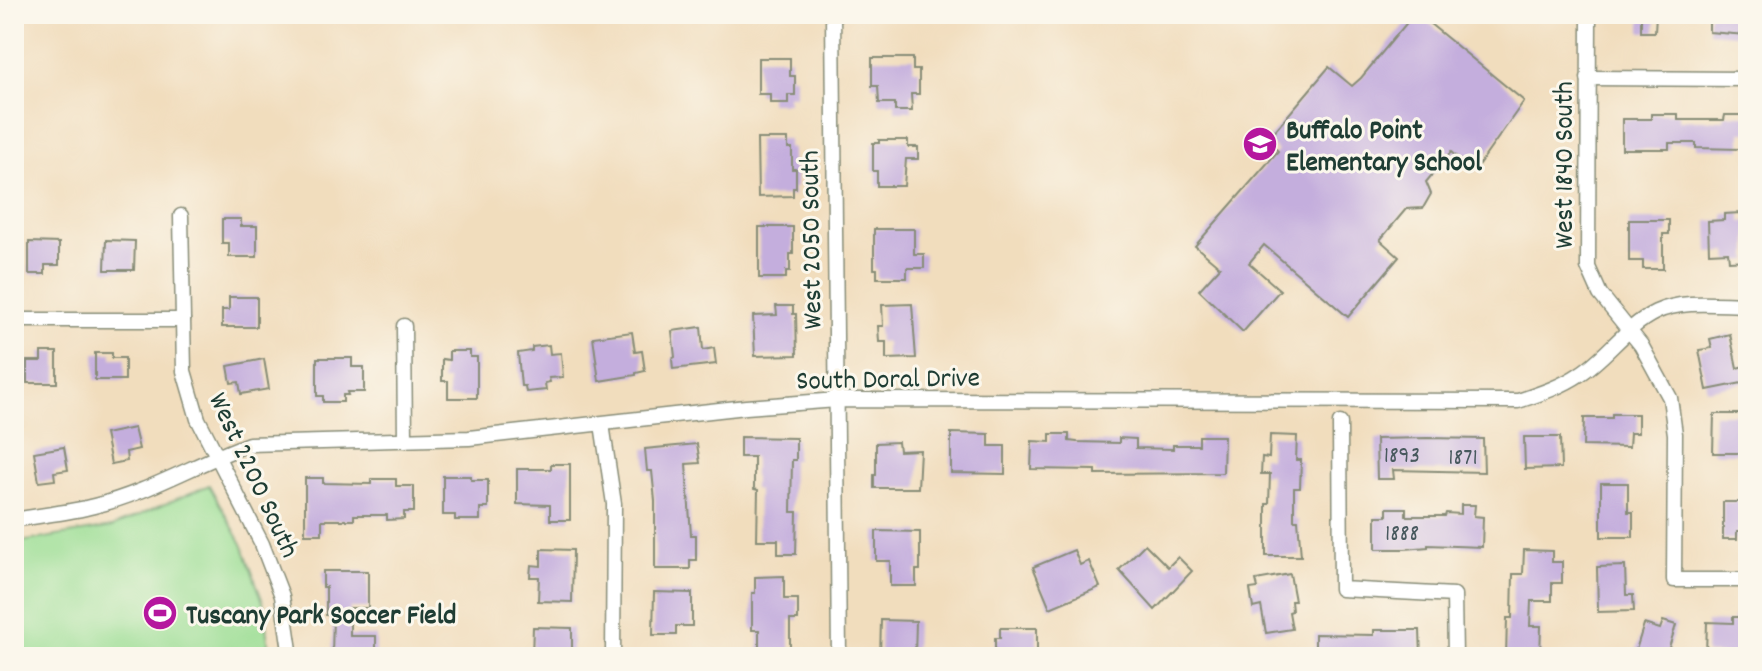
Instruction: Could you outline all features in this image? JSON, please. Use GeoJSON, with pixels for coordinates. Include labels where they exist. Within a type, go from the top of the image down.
{"type":"FeatureCollection","features":[{"type":"Feature","properties":{"kind":"street","name":"West 2050 South"},"geometry":{"type":"LineString","coordinates":[[833,14],[839,657]]}},
{"type":"Feature","properties":{"kind":"street","name":"West 1840 South"},"geometry":{"type":"LineString","coordinates":[[1589,14],[1588,267],[1600,294],[1657,369],[1670,398],[1675,434],[1674,580],[1748,580]]}},
{"type":"Feature","properties":{"kind":"street"},"geometry":{"type":"LineString","coordinates":[[1588,78],[1748,79]]}},
{"type":"Feature","properties":{"kind":"street","name":"West 2200 South"},"geometry":{"type":"LineString","coordinates":[[181,216],[184,371],[198,419],[262,544],[282,596],[291,657]]}},
{"type":"Feature","properties":{"kind":"street","name":"South Doral Drive"},"geometry":{"type":"LineString","coordinates":[[14,520],[95,506],[164,482],[218,455],[249,444],[469,438],[837,400],[1518,401],[1553,389],[1582,374],[1629,329],[1658,311],[1681,305],[1748,305]]}},
{"type":"Feature","properties":{"kind":"street"},"geometry":{"type":"LineString","coordinates":[[14,320],[183,320]]}},
{"type":"Feature","properties":{"kind":"street"},"geometry":{"type":"LineString","coordinates":[[404,326],[405,440]]}},
{"type":"Feature","properties":{"kind":"street"},"geometry":{"type":"LineString","coordinates":[[1340,423],[1341,589],[1454,595],[1455,657]]}},
{"type":"Feature","properties":{"kind":"street"},"geometry":{"type":"LineString","coordinates":[[602,424],[614,504],[613,657]]}},
{"type":"Feature","properties":{"kind":"green space"},"geometry":{"type":"Polygon","coordinates":[[[209,485],[242,544],[263,602],[270,657],[14,657],[14,543],[112,527],[209,485]]]}},
{"type":"Feature","properties":{"kind":"building","name":"Buffalo Point Elementary School"},"geometry":{"type":"Polygon","coordinates":[[[1414,14],[1418,14],[1524,101],[1474,172],[1451,152],[1426,182],[1431,194],[1423,208],[1406,209],[1380,240],[1399,257],[1348,317],[1264,245],[1249,263],[1280,290],[1243,332],[1199,290],[1220,267],[1195,246],[1278,151],[1267,140],[1329,67],[1352,86],[1414,14]]]}},
{"type":"Feature","properties":{"kind":"building"},"geometry":{"type":"Polygon","coordinates":[[[1641,14],[1656,14],[1655,32],[1641,32],[1641,14]]]}},
{"type":"Feature","properties":{"kind":"building"},"geometry":{"type":"Polygon","coordinates":[[[1709,14],[1746,14],[1746,35],[1709,32],[1709,14]]]}},
{"type":"Feature","properties":{"kind":"building"},"geometry":{"type":"Polygon","coordinates":[[[758,58],[790,58],[790,76],[795,76],[795,95],[788,95],[788,103],[770,103],[770,94],[758,94],[758,58]]]}},
{"type":"Feature","properties":{"kind":"building"},"geometry":{"type":"Polygon","coordinates":[[[872,58],[913,58],[913,70],[919,70],[919,94],[911,94],[912,111],[895,111],[895,103],[879,103],[878,86],[872,86],[872,58]]]}},
{"type":"Feature","properties":{"kind":"building"},"geometry":{"type":"Polygon","coordinates":[[[1651,114],[1678,114],[1678,120],[1724,120],[1725,115],[1748,115],[1748,132],[1741,132],[1741,149],[1696,148],[1696,143],[1669,143],[1669,149],[1622,149],[1622,119],[1651,119],[1651,114]]]}},
{"type":"Feature","properties":{"kind":"building"},"geometry":{"type":"Polygon","coordinates":[[[757,139],[788,139],[788,148],[792,148],[792,169],[796,169],[793,196],[758,197],[757,139]]]}},
{"type":"Feature","properties":{"kind":"building"},"geometry":{"type":"Polygon","coordinates":[[[879,140],[908,140],[908,147],[918,147],[918,159],[906,159],[904,186],[877,186],[877,171],[873,171],[873,143],[879,143],[879,140]]]}},
{"type":"Feature","properties":{"kind":"building"},"geometry":{"type":"Polygon","coordinates":[[[1741,213],[1741,222],[1748,221],[1748,260],[1729,261],[1728,252],[1709,253],[1708,221],[1724,220],[1724,214],[1741,213]]]}},
{"type":"Feature","properties":{"kind":"building"},"geometry":{"type":"Polygon","coordinates":[[[222,219],[241,219],[241,226],[257,226],[257,257],[229,257],[229,243],[222,243],[222,219]]]}},
{"type":"Feature","properties":{"kind":"building"},"geometry":{"type":"Polygon","coordinates":[[[1629,220],[1669,220],[1669,234],[1663,234],[1663,269],[1643,269],[1643,261],[1629,261],[1629,220]]]}},
{"type":"Feature","properties":{"kind":"building"},"geometry":{"type":"Polygon","coordinates":[[[759,227],[793,227],[793,254],[790,254],[790,271],[786,271],[786,278],[759,278],[759,227]]]}},
{"type":"Feature","properties":{"kind":"building"},"geometry":{"type":"Polygon","coordinates":[[[874,229],[914,229],[914,254],[924,254],[924,268],[907,268],[907,278],[877,278],[877,269],[874,269],[874,229]]]}},
{"type":"Feature","properties":{"kind":"building"},"geometry":{"type":"Polygon","coordinates":[[[106,240],[135,241],[134,270],[105,270],[106,240]]]}},
{"type":"Feature","properties":{"kind":"building"},"geometry":{"type":"Polygon","coordinates":[[[29,242],[59,243],[59,265],[45,265],[45,274],[29,274],[29,242]]]}},
{"type":"Feature","properties":{"kind":"building"},"geometry":{"type":"Polygon","coordinates":[[[229,297],[257,297],[257,327],[222,327],[222,310],[229,310],[229,297]]]}},
{"type":"Feature","properties":{"kind":"building"},"geometry":{"type":"Polygon","coordinates":[[[912,304],[916,358],[886,359],[886,342],[879,342],[878,326],[883,326],[882,305],[912,304]]]}},
{"type":"Feature","properties":{"kind":"building"},"geometry":{"type":"Polygon","coordinates":[[[776,306],[793,306],[797,355],[755,356],[753,316],[777,315],[776,306]]]}},
{"type":"Feature","properties":{"kind":"building"},"geometry":{"type":"Polygon","coordinates":[[[701,327],[703,350],[714,348],[716,364],[673,369],[672,331],[701,327]]]}},
{"type":"Feature","properties":{"kind":"building"},"geometry":{"type":"Polygon","coordinates":[[[632,332],[635,352],[642,351],[645,371],[599,381],[593,337],[632,332]]]}},
{"type":"Feature","properties":{"kind":"building"},"geometry":{"type":"Polygon","coordinates":[[[1730,334],[1737,368],[1744,366],[1747,382],[1707,390],[1699,350],[1712,348],[1710,339],[1730,334]]]}},
{"type":"Feature","properties":{"kind":"building"},"geometry":{"type":"Polygon","coordinates":[[[549,345],[550,354],[561,353],[563,377],[549,378],[550,382],[545,383],[546,390],[526,392],[525,386],[521,386],[518,353],[549,345]]]}},
{"type":"Feature","properties":{"kind":"building"},"geometry":{"type":"Polygon","coordinates":[[[449,351],[470,351],[470,357],[477,357],[477,398],[448,398],[448,381],[442,381],[442,359],[449,360],[449,351]]]}},
{"type":"Feature","properties":{"kind":"building"},"geometry":{"type":"Polygon","coordinates":[[[41,352],[57,352],[57,383],[27,383],[27,361],[41,361],[41,352]]]}},
{"type":"Feature","properties":{"kind":"building"},"geometry":{"type":"Polygon","coordinates":[[[95,353],[112,353],[112,358],[125,358],[125,380],[95,380],[95,353]]]}},
{"type":"Feature","properties":{"kind":"building"},"geometry":{"type":"Polygon","coordinates":[[[317,358],[352,358],[352,367],[364,367],[364,392],[347,392],[348,395],[343,395],[343,402],[323,402],[323,396],[317,396],[317,358]]]}},
{"type":"Feature","properties":{"kind":"building"},"geometry":{"type":"Polygon","coordinates":[[[264,359],[269,389],[241,394],[239,382],[231,383],[228,366],[264,359]]]}},
{"type":"Feature","properties":{"kind":"building"},"geometry":{"type":"Polygon","coordinates":[[[1612,414],[1638,414],[1638,433],[1630,433],[1629,447],[1583,446],[1584,418],[1612,418],[1612,414]]]}},
{"type":"Feature","properties":{"kind":"building"},"geometry":{"type":"Polygon","coordinates":[[[1714,414],[1747,414],[1746,453],[1713,453],[1714,414]]]}},
{"type":"Feature","properties":{"kind":"building"},"geometry":{"type":"Polygon","coordinates":[[[134,428],[139,449],[126,452],[127,461],[111,464],[105,434],[134,428]]]}},
{"type":"Feature","properties":{"kind":"building"},"geometry":{"type":"Polygon","coordinates":[[[951,433],[989,434],[989,446],[1005,446],[1005,474],[951,473],[951,433]]]}},
{"type":"Feature","properties":{"kind":"building"},"geometry":{"type":"Polygon","coordinates":[[[1050,434],[1069,434],[1069,441],[1077,442],[1119,443],[1119,438],[1136,439],[1136,448],[1173,449],[1173,445],[1199,445],[1199,436],[1224,436],[1223,473],[1096,474],[1096,470],[1031,469],[1032,441],[1050,442],[1050,434]]]}},
{"type":"Feature","properties":{"kind":"building"},"geometry":{"type":"Polygon","coordinates":[[[1270,435],[1297,436],[1296,460],[1301,460],[1300,488],[1294,488],[1294,520],[1298,520],[1301,556],[1266,556],[1266,504],[1269,504],[1270,474],[1261,474],[1262,457],[1269,458],[1270,435]]]}},
{"type":"Feature","properties":{"kind":"building"},"geometry":{"type":"Polygon","coordinates":[[[740,437],[796,438],[796,460],[792,460],[791,512],[797,512],[796,554],[778,554],[778,540],[757,540],[758,490],[754,489],[754,457],[740,457],[740,437]]]}},
{"type":"Feature","properties":{"kind":"building"},"geometry":{"type":"Polygon","coordinates":[[[1524,437],[1560,437],[1561,468],[1525,469],[1524,437]]]}},
{"type":"Feature","properties":{"kind":"building"},"geometry":{"type":"Polygon","coordinates":[[[1376,439],[1483,439],[1484,472],[1393,470],[1394,479],[1377,479],[1376,439]]]}},
{"type":"Feature","properties":{"kind":"building"},"geometry":{"type":"Polygon","coordinates":[[[898,442],[899,451],[920,450],[918,488],[874,488],[876,443],[898,442]]]}},
{"type":"Feature","properties":{"kind":"building"},"geometry":{"type":"Polygon","coordinates":[[[697,444],[700,463],[686,464],[691,535],[696,535],[696,560],[690,560],[690,569],[655,569],[655,501],[652,471],[647,471],[645,449],[697,444]]]}},
{"type":"Feature","properties":{"kind":"building"},"geometry":{"type":"Polygon","coordinates":[[[64,447],[68,470],[54,472],[55,480],[39,482],[34,452],[64,447]]]}},
{"type":"Feature","properties":{"kind":"building"},"geometry":{"type":"Polygon","coordinates":[[[551,464],[570,464],[570,520],[550,520],[550,505],[517,504],[517,469],[551,469],[551,464]]]}},
{"type":"Feature","properties":{"kind":"building"},"geometry":{"type":"Polygon","coordinates":[[[443,476],[471,476],[471,480],[488,480],[488,508],[480,508],[480,520],[455,520],[455,515],[443,515],[443,476]]]}},
{"type":"Feature","properties":{"kind":"building"},"geometry":{"type":"Polygon","coordinates":[[[305,478],[323,478],[323,483],[371,484],[371,479],[396,479],[396,486],[414,486],[414,512],[404,512],[404,519],[387,520],[387,515],[354,515],[354,520],[322,520],[322,534],[305,534],[305,478]]]}},
{"type":"Feature","properties":{"kind":"building"},"geometry":{"type":"Polygon","coordinates":[[[1601,483],[1628,483],[1628,512],[1633,512],[1633,537],[1601,537],[1601,483]]]}},
{"type":"Feature","properties":{"kind":"building"},"geometry":{"type":"Polygon","coordinates":[[[1723,502],[1748,502],[1748,531],[1737,531],[1737,539],[1723,539],[1723,502]]]}},
{"type":"Feature","properties":{"kind":"building"},"geometry":{"type":"Polygon","coordinates":[[[1461,505],[1475,505],[1474,516],[1483,517],[1482,547],[1428,545],[1376,549],[1376,516],[1387,516],[1387,508],[1406,508],[1406,516],[1445,516],[1446,513],[1461,514],[1461,505]]]}},
{"type":"Feature","properties":{"kind":"building"},"geometry":{"type":"Polygon","coordinates":[[[876,531],[920,532],[920,570],[916,570],[916,586],[890,586],[890,561],[876,561],[876,531]]]}},
{"type":"Feature","properties":{"kind":"building"},"geometry":{"type":"Polygon","coordinates":[[[1145,544],[1168,567],[1178,557],[1192,571],[1155,610],[1119,570],[1145,544]]]}},
{"type":"Feature","properties":{"kind":"building"},"geometry":{"type":"Polygon","coordinates":[[[541,549],[573,550],[572,602],[538,601],[539,577],[530,577],[531,565],[541,566],[541,549]]]}},
{"type":"Feature","properties":{"kind":"building"},"geometry":{"type":"Polygon","coordinates":[[[1074,550],[1080,565],[1089,561],[1100,587],[1050,608],[1033,567],[1074,550]]]}},
{"type":"Feature","properties":{"kind":"building"},"geometry":{"type":"Polygon","coordinates":[[[1524,550],[1552,551],[1552,562],[1562,562],[1562,583],[1552,583],[1552,601],[1531,601],[1530,626],[1541,626],[1540,657],[1506,657],[1507,618],[1512,618],[1513,574],[1523,574],[1524,550]]]}},
{"type":"Feature","properties":{"kind":"building"},"geometry":{"type":"Polygon","coordinates":[[[1625,566],[1626,595],[1633,595],[1634,611],[1598,612],[1597,567],[1625,566]]]}},
{"type":"Feature","properties":{"kind":"building"},"geometry":{"type":"Polygon","coordinates":[[[323,571],[368,571],[368,608],[350,608],[350,636],[376,636],[376,657],[332,657],[333,615],[326,615],[323,571]]]}},
{"type":"Feature","properties":{"kind":"building"},"geometry":{"type":"Polygon","coordinates":[[[1290,574],[1295,601],[1291,601],[1292,611],[1289,612],[1292,629],[1266,633],[1261,606],[1253,608],[1250,589],[1258,588],[1256,580],[1290,574]]]}},
{"type":"Feature","properties":{"kind":"building"},"geometry":{"type":"Polygon","coordinates":[[[784,576],[784,599],[798,599],[798,620],[790,620],[790,657],[759,657],[759,630],[752,630],[755,577],[784,576]]]}},
{"type":"Feature","properties":{"kind":"building"},"geometry":{"type":"Polygon","coordinates":[[[654,592],[692,593],[692,626],[676,626],[676,635],[653,635],[654,592]]]}},
{"type":"Feature","properties":{"kind":"building"},"geometry":{"type":"Polygon","coordinates":[[[1733,617],[1748,617],[1748,654],[1706,654],[1707,622],[1733,623],[1733,617]]]}},
{"type":"Feature","properties":{"kind":"building"},"geometry":{"type":"Polygon","coordinates":[[[881,620],[916,621],[915,657],[880,657],[881,620]]]}},
{"type":"Feature","properties":{"kind":"building"},"geometry":{"type":"Polygon","coordinates":[[[1663,621],[1676,625],[1666,657],[1636,650],[1644,624],[1660,629],[1663,621]]]}},
{"type":"Feature","properties":{"kind":"building"},"geometry":{"type":"Polygon","coordinates":[[[533,627],[572,628],[572,657],[532,656],[533,627]]]}},
{"type":"Feature","properties":{"kind":"building"},"geometry":{"type":"Polygon","coordinates":[[[1000,628],[1037,628],[1037,655],[995,657],[995,638],[1000,638],[1000,628]]]}},
{"type":"Feature","properties":{"kind":"building"},"geometry":{"type":"Polygon","coordinates":[[[1374,630],[1420,630],[1421,657],[1315,657],[1315,634],[1374,635],[1374,630]]]}},
{"type":"Feature","properties":{"kind":"place","name":"Buffalo Point Elementary School"},"geometry":{"type":"Point","coordinates":[1260,144]}},
{"type":"Feature","properties":{"kind":"place","name":"Tuscany Park Soccer Field"},"geometry":{"type":"Point","coordinates":[160,613]}}]}
